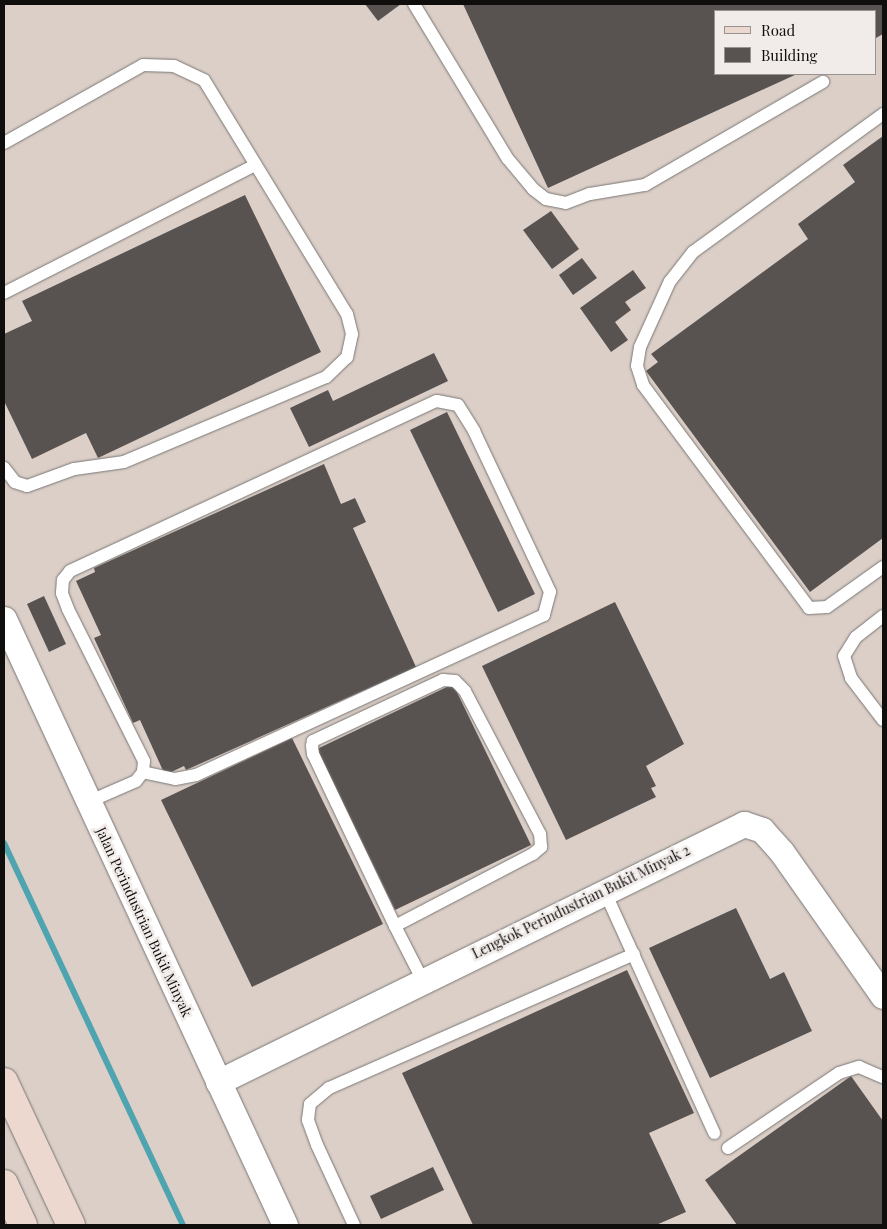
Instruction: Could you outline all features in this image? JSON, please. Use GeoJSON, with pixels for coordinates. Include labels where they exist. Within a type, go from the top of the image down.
{"type":"FeatureCollection","features":[{"type":"Feature","properties":{"kind":"main road"},"geometry":{"type":"LineString","coordinates":[[4,1082],[71,1225]]}},
{"type":"Feature","properties":{"kind":"main road"},"geometry":{"type":"LineString","coordinates":[[4,1184],[23,1225]]}},
{"type":"Feature","properties":{"kind":"street","name":"Jalan Perindustrian Bukit Minyak"},"geometry":{"type":"LineString","coordinates":[[4,619],[285,1225]]}},
{"type":"Feature","properties":{"kind":"street","name":"Lengkok Perindustrian Bukit Minyak 2"},"geometry":{"type":"LineString","coordinates":[[218,1082],[422,979],[744,824],[762,830],[781,851],[883,996]]}},
{"type":"Feature","properties":{"kind":"lane"},"geometry":{"type":"LineString","coordinates":[[414,4],[508,159],[540,194],[566,203],[590,194],[645,185],[823,82]]}},
{"type":"Feature","properties":{"kind":"lane"},"geometry":{"type":"LineString","coordinates":[[4,143],[143,65],[174,66],[204,80],[347,314],[352,334],[347,357],[326,377],[124,462],[74,469],[27,486],[15,482],[4,468]]}},
{"type":"Feature","properties":{"kind":"lane"},"geometry":{"type":"LineString","coordinates":[[883,114],[693,252],[670,281],[640,347],[637,366],[643,385],[809,608],[828,607],[883,567]]}},
{"type":"Feature","properties":{"kind":"lane"},"geometry":{"type":"LineString","coordinates":[[4,293],[255,164]]}},
{"type":"Feature","properties":{"kind":"lane"},"geometry":{"type":"LineString","coordinates":[[88,802],[136,781],[143,772],[139,747],[68,609],[62,593],[64,580],[70,571],[438,401],[458,405],[474,431],[550,592],[544,615],[196,775],[175,779],[143,772]]}},
{"type":"Feature","properties":{"kind":"lane"},"geometry":{"type":"LineString","coordinates":[[883,616],[856,637],[844,656],[851,678],[883,720]]}},
{"type":"Feature","properties":{"kind":"lane"},"geometry":{"type":"LineString","coordinates":[[395,926],[533,854],[541,847],[536,826],[465,691],[455,681],[443,680],[313,741],[312,746],[395,926],[422,979]]}},
{"type":"Feature","properties":{"kind":"lane"},"geometry":{"type":"LineString","coordinates":[[604,890],[714,1133]]}},
{"type":"Feature","properties":{"kind":"lane"},"geometry":{"type":"LineString","coordinates":[[354,1225],[317,1145],[308,1120],[310,1104],[330,1088],[634,954]]}},
{"type":"Feature","properties":{"kind":"lane"},"geometry":{"type":"LineString","coordinates":[[728,1148],[839,1073],[859,1067],[882,1073]]}},
{"type":"Feature","properties":{"kind":"shaded area"},"geometry":{"type":"Polygon","coordinates":[[[4,4],[883,4],[883,1225],[4,1225],[4,4]]]}},
{"type":"Feature","properties":{"kind":"building"},"geometry":{"type":"Polygon","coordinates":[[[365,4],[401,4],[378,21],[365,4]]]}},
{"type":"Feature","properties":{"kind":"building"},"geometry":{"type":"Polygon","coordinates":[[[463,4],[883,4],[883,34],[877,37],[877,10],[714,10],[714,75],[795,75],[548,188],[463,4]]]}},
{"type":"Feature","properties":{"kind":"building"},"geometry":{"type":"Polygon","coordinates":[[[883,136],[883,538],[810,592],[646,371],[658,362],[651,354],[808,239],[798,224],[855,182],[843,165],[883,136]]]}},
{"type":"Feature","properties":{"kind":"building"},"geometry":{"type":"Polygon","coordinates":[[[245,195],[321,352],[98,458],[86,433],[32,459],[4,401],[4,334],[32,321],[22,301],[245,195]]]}},
{"type":"Feature","properties":{"kind":"building"},"geometry":{"type":"Polygon","coordinates":[[[551,211],[579,249],[552,269],[523,230],[551,211]]]}},
{"type":"Feature","properties":{"kind":"building"},"geometry":{"type":"Polygon","coordinates":[[[582,258],[597,278],[573,295],[559,275],[582,258]]]}},
{"type":"Feature","properties":{"kind":"building"},"geometry":{"type":"Polygon","coordinates":[[[633,270],[646,288],[625,302],[631,310],[615,322],[628,340],[611,352],[580,308],[633,270]]]}},
{"type":"Feature","properties":{"kind":"building"},"geometry":{"type":"Polygon","coordinates":[[[434,353],[448,381],[309,447],[290,408],[328,390],[333,401],[434,353]]]}},
{"type":"Feature","properties":{"kind":"building"},"geometry":{"type":"Polygon","coordinates":[[[447,412],[535,594],[498,612],[410,430],[447,412]]]}},
{"type":"Feature","properties":{"kind":"building"},"geometry":{"type":"Polygon","coordinates":[[[324,464],[341,504],[355,498],[366,522],[353,528],[416,667],[186,770],[184,766],[165,775],[140,720],[133,723],[94,638],[101,635],[76,581],[95,572],[94,568],[324,464]]]}},
{"type":"Feature","properties":{"kind":"building"},"geometry":{"type":"Polygon","coordinates":[[[44,596],[66,644],[49,652],[27,604],[44,596]]]}},
{"type":"Feature","properties":{"kind":"building"},"geometry":{"type":"Polygon","coordinates":[[[615,602],[684,744],[646,766],[656,786],[651,788],[656,797],[566,840],[482,666],[615,602]]]}},
{"type":"Feature","properties":{"kind":"building"},"geometry":{"type":"Polygon","coordinates":[[[453,684],[531,845],[395,910],[317,749],[453,684]]]}},
{"type":"Feature","properties":{"kind":"building"},"geometry":{"type":"Polygon","coordinates":[[[292,738],[383,924],[252,987],[161,800],[292,738]]]}},
{"type":"Feature","properties":{"kind":"building"},"geometry":{"type":"Polygon","coordinates":[[[736,908],[770,979],[784,972],[812,1031],[710,1078],[649,948],[736,908]]]}},
{"type":"Feature","properties":{"kind":"building"},"geometry":{"type":"Polygon","coordinates":[[[627,970],[694,1113],[649,1133],[686,1212],[656,1225],[473,1225],[402,1073],[627,970]]]}},
{"type":"Feature","properties":{"kind":"building"},"geometry":{"type":"Polygon","coordinates":[[[851,1076],[883,1121],[883,1225],[737,1225],[705,1180],[851,1076]]]}},
{"type":"Feature","properties":{"kind":"building"},"geometry":{"type":"Polygon","coordinates":[[[433,1167],[444,1190],[381,1219],[370,1196],[433,1167]]]}},
{"type":"Feature","properties":{"kind":"waterway"},"geometry":{"type":"LineString","coordinates":[[4,843],[183,1225]]}}]}
